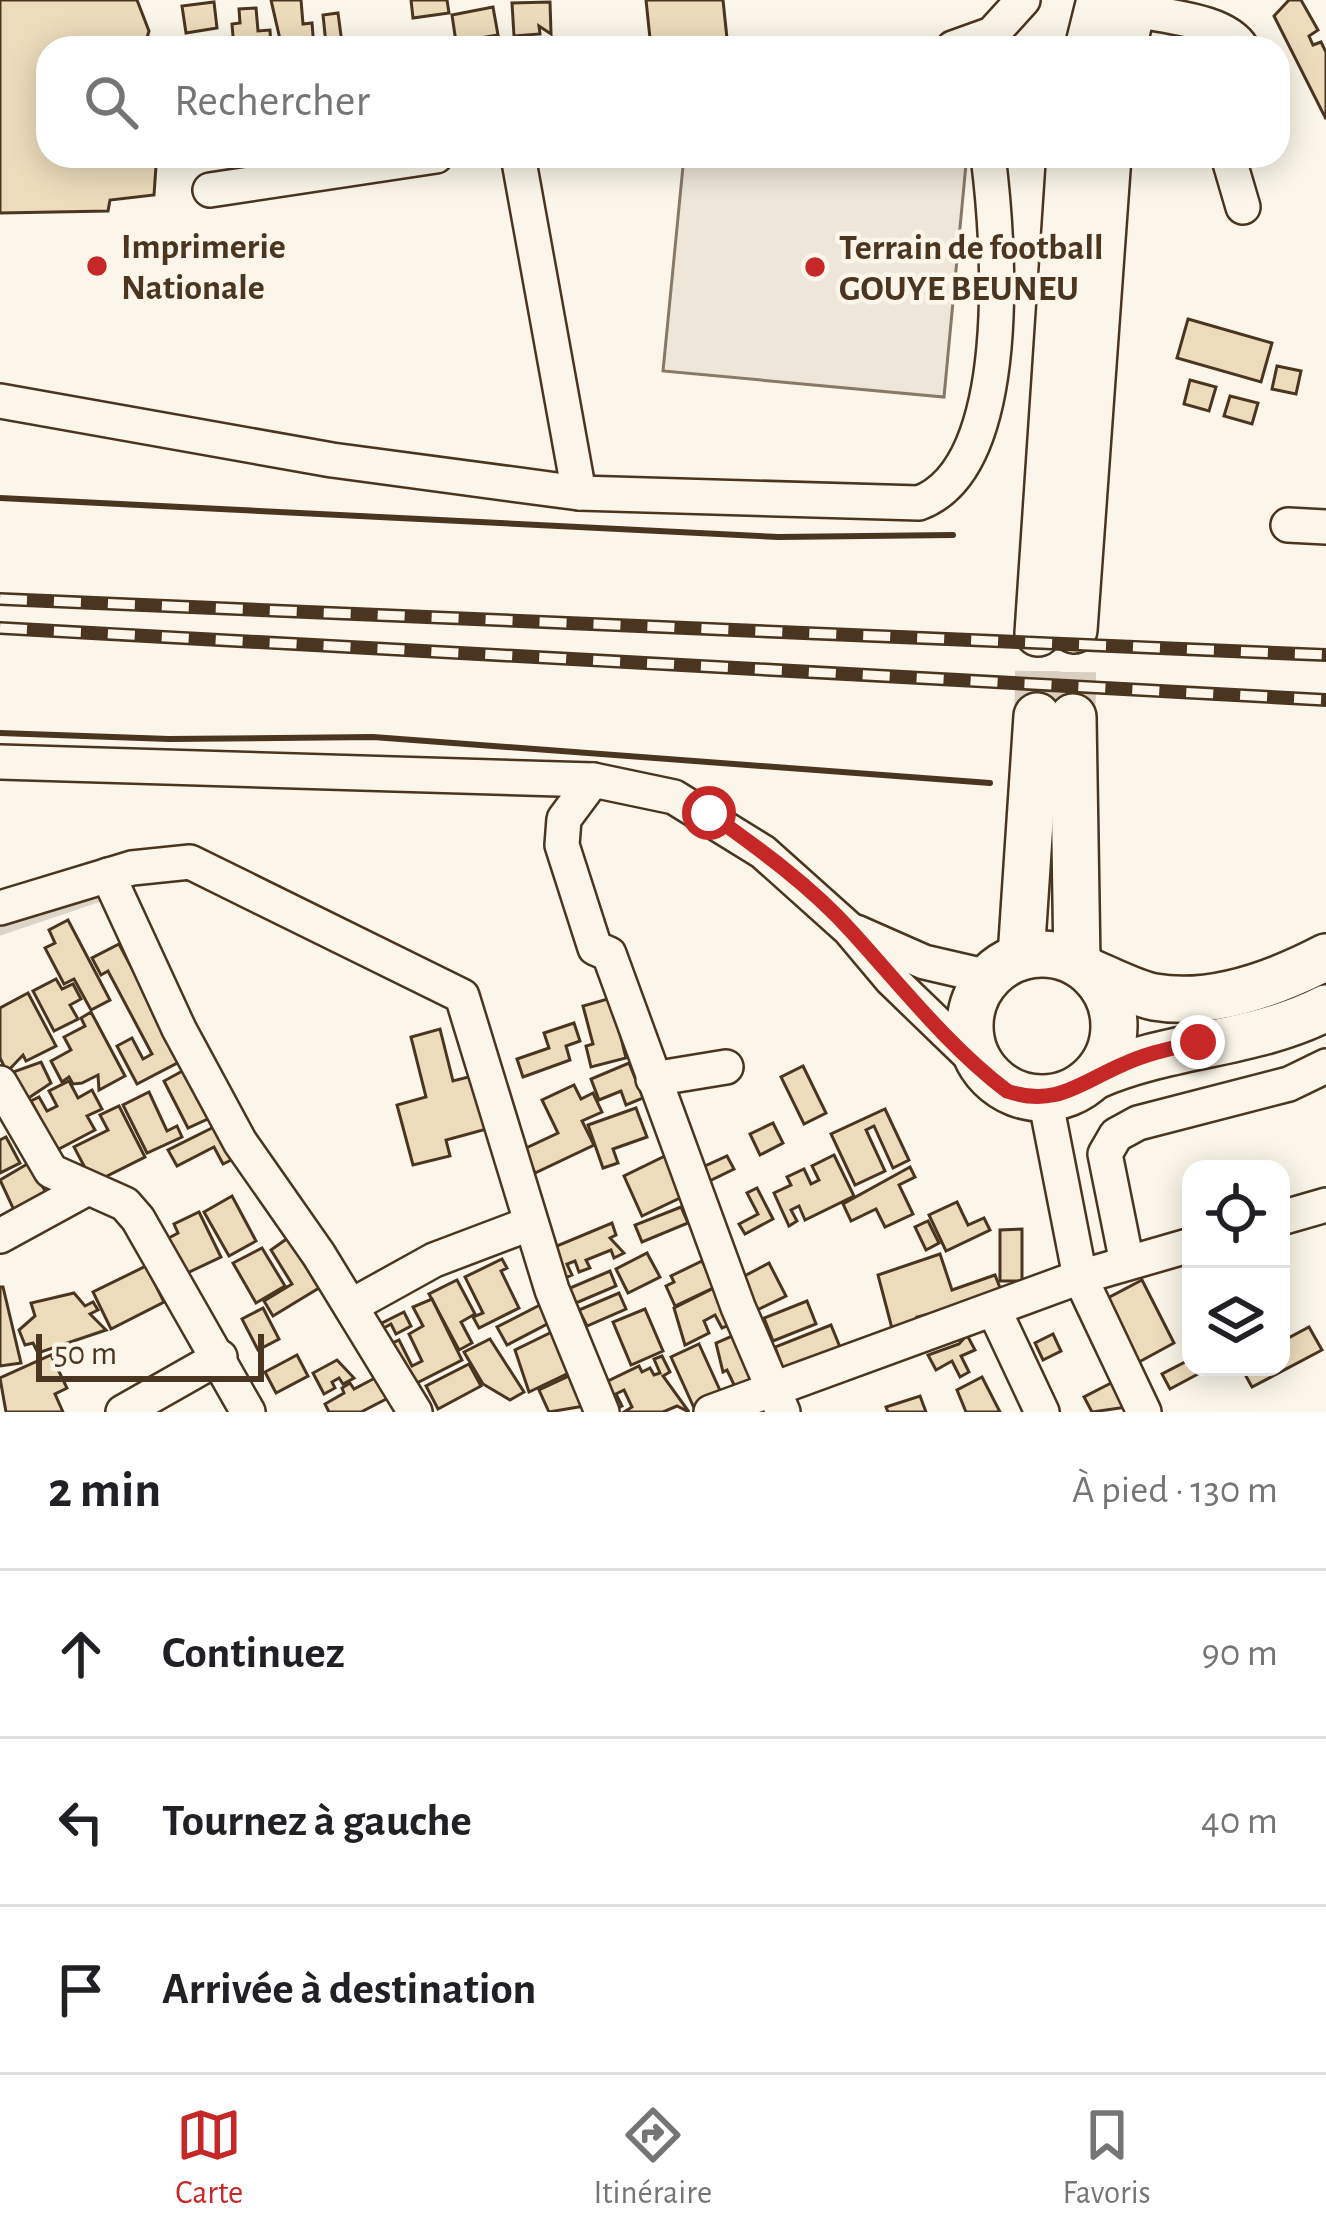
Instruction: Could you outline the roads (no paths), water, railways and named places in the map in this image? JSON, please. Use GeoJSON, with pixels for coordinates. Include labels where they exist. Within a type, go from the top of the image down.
{"type":"FeatureCollection","features":[{"type":"Feature","properties":{"kind":"main road"},"geometry":{"type":"LineString","coordinates":[[1100,36],[1122,14]]}},
{"type":"Feature","properties":{"kind":"main road"},"geometry":{"type":"LineString","coordinates":[[1070,168],[1056,631],[1107,168]]}},
{"type":"Feature","properties":{"kind":"main road"},"geometry":{"type":"LineString","coordinates":[[1005,967],[1054,716],[1085,968],[1112,1006],[1115,1024],[1106,1061],[1095,1076]]}},
{"type":"Feature","properties":{"kind":"main road"},"geometry":{"type":"LineString","coordinates":[[1326,958],[1276,982],[1190,999],[1152,996],[1040,954],[1005,967],[978,992],[969,1029],[980,1065],[1007,1091],[1045,1098],[1063,1096],[1095,1076],[1156,1052],[1296,1024],[1326,1008]]}},
{"type":"Feature","properties":{"kind":"street"},"geometry":{"type":"LineString","coordinates":[[978,0],[992,34]]}},
{"type":"Feature","properties":{"kind":"street"},"geometry":{"type":"LineString","coordinates":[[986,36],[1023,0]]}},
{"type":"Feature","properties":{"kind":"street"},"geometry":{"type":"LineString","coordinates":[[1122,14],[1216,28],[1233,36]]}},
{"type":"Feature","properties":{"kind":"street"},"geometry":{"type":"LineString","coordinates":[[210,190],[356,168]]}},
{"type":"Feature","properties":{"kind":"street"},"geometry":{"type":"LineString","coordinates":[[520,168],[579,493]]}},
{"type":"Feature","properties":{"kind":"street"},"geometry":{"type":"LineString","coordinates":[[0,400],[332,460],[579,493],[919,503],[940,495],[957,480],[975,445],[999,306],[1000,246],[990,168]]}},
{"type":"Feature","properties":{"kind":"street"},"geometry":{"type":"LineString","coordinates":[[1232,168],[1243,207]]}},
{"type":"Feature","properties":{"kind":"street"},"geometry":{"type":"LineString","coordinates":[[1288,525],[1326,526]]}},
{"type":"Feature","properties":{"kind":"street"},"geometry":{"type":"LineString","coordinates":[[0,762],[593,780],[674,797],[709,813],[763,852],[849,928],[891,980],[980,1065]]}},
{"type":"Feature","properties":{"kind":"street"},"geometry":{"type":"LineString","coordinates":[[593,780],[564,819],[562,845],[596,949],[609,954],[778,1402]]}},
{"type":"Feature","properties":{"kind":"street"},"geometry":{"type":"LineString","coordinates":[[0,908],[108,875],[190,862],[462,996],[563,1324],[602,1412]]}},
{"type":"Feature","properties":{"kind":"street"},"geometry":{"type":"LineString","coordinates":[[108,875],[179,1029],[240,1142],[351,1306],[415,1412]]}},
{"type":"Feature","properties":{"kind":"street"},"geometry":{"type":"LineString","coordinates":[[849,928],[924,962],[1005,967]]}},
{"type":"Feature","properties":{"kind":"street"},"geometry":{"type":"LineString","coordinates":[[1127,1264],[1105,1154],[1117,1135],[1138,1123],[1289,1084],[1326,1066]]}},
{"type":"Feature","properties":{"kind":"street"},"geometry":{"type":"LineString","coordinates":[[653,1079],[726,1067]]}},
{"type":"Feature","properties":{"kind":"street"},"geometry":{"type":"LineString","coordinates":[[0,1084],[51,1171],[125,1204],[138,1219],[248,1412]]}},
{"type":"Feature","properties":{"kind":"street"},"geometry":{"type":"LineString","coordinates":[[1045,1098],[1080,1277],[1144,1412]]}},
{"type":"Feature","properties":{"kind":"street"},"geometry":{"type":"LineString","coordinates":[[0,1236],[86,1189]]}},
{"type":"Feature","properties":{"kind":"street"},"geometry":{"type":"LineString","coordinates":[[1290,1215],[1326,1205]]}},
{"type":"Feature","properties":{"kind":"street"},"geometry":{"type":"LineString","coordinates":[[351,1306],[434,1260],[530,1224]]}},
{"type":"Feature","properties":{"kind":"street"},"geometry":{"type":"LineString","coordinates":[[778,1402],[1080,1277],[1182,1248]]}},
{"type":"Feature","properties":{"kind":"street"},"geometry":{"type":"LineString","coordinates":[[995,1312],[1042,1412]]}},
{"type":"Feature","properties":{"kind":"street"},"geometry":{"type":"LineString","coordinates":[[123,1412],[220,1357]]}},
{"type":"Feature","properties":{"kind":"street"},"geometry":{"type":"LineString","coordinates":[[711,1412],[764,1390],[778,1402]]}},
{"type":"Feature","properties":{"kind":"waterway"},"geometry":{"type":"LineString","coordinates":[[0,931],[109,894]]}},
{"type":"Feature","properties":{"kind":"tunnel"},"geometry":{"type":"LineString","coordinates":[[1073,717],[1074,630]]}},
{"type":"Feature","properties":{"kind":"tunnel"},"geometry":{"type":"LineString","coordinates":[[1037,716],[1038,633]]}},
{"type":"Feature","properties":{"kind":"railway"},"geometry":{"type":"LineString","coordinates":[[0,599],[1326,655]]}},
{"type":"Feature","properties":{"kind":"railway"},"geometry":{"type":"LineString","coordinates":[[0,628],[1326,700]]}},
{"type":"Feature","properties":{"kind":"place","name":"Imprimerie Nationale"},"geometry":{"type":"Point","coordinates":[97,266]}},
{"type":"Feature","properties":{"kind":"place","name":"Terrain de football GOUYE BEUNEU"},"geometry":{"type":"Point","coordinates":[815,267]}}]}
